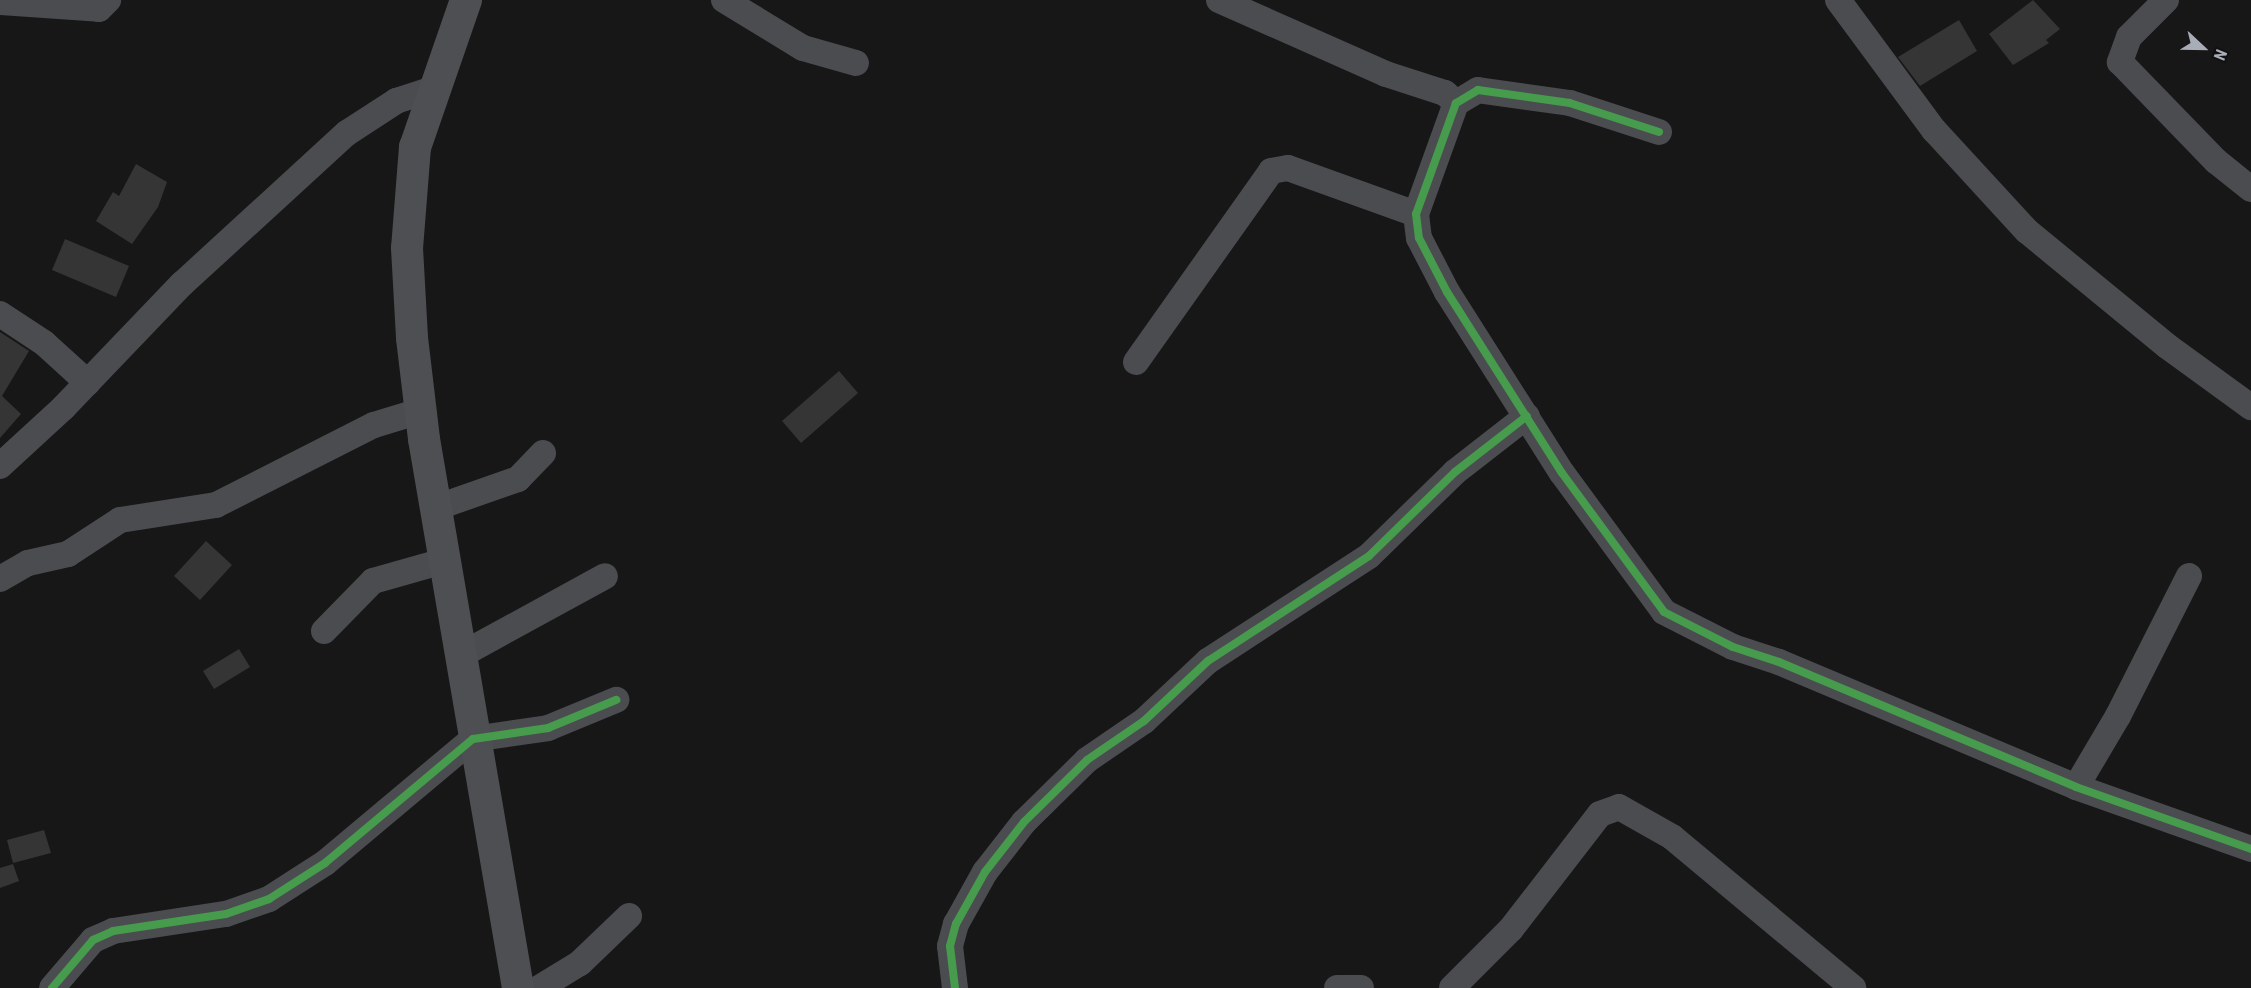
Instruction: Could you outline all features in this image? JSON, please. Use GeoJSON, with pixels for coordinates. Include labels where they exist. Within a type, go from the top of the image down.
{"type":"FeatureCollection","features":[{"type":"Feature","properties":{"kind":"main road"},"geometry":{"type":"LineString","coordinates":[[466,0],[432,89],[412,169],[407,248],[420,411],[447,560],[473,739],[518,988]]}},
{"type":"Feature","properties":{"kind":"street"},"geometry":{"type":"LineString","coordinates":[[0,2],[99,9],[108,0]]}},
{"type":"Feature","properties":{"kind":"street"},"geometry":{"type":"LineString","coordinates":[[724,0],[803,48],[856,63]]}},
{"type":"Feature","properties":{"kind":"street"},"geometry":{"type":"LineString","coordinates":[[1219,0],[1386,74],[1445,93],[1456,103]]}},
{"type":"Feature","properties":{"kind":"street"},"geometry":{"type":"LineString","coordinates":[[1838,0],[1934,130],[2027,231],[2167,346],[2251,407]]}},
{"type":"Feature","properties":{"kind":"street"},"geometry":{"type":"LineString","coordinates":[[2166,0],[2129,37],[2120,62],[2216,161],[2251,189]]}},
{"type":"Feature","properties":{"kind":"street"},"geometry":{"type":"LineString","coordinates":[[0,466],[88,383],[182,284],[347,134],[396,101],[432,89]]}},
{"type":"Feature","properties":{"kind":"street"},"geometry":{"type":"LineString","coordinates":[[1659,132],[1533,97],[1478,90],[1456,103],[1416,214],[1419,238],[1447,292],[1562,473],[1664,612],[1702,634],[2076,787],[2251,849]]}},
{"type":"Feature","properties":{"kind":"street"},"geometry":{"type":"LineString","coordinates":[[1136,362],[1271,171],[1288,168],[1416,214]]}},
{"type":"Feature","properties":{"kind":"street"},"geometry":{"type":"LineString","coordinates":[[0,314],[44,343],[88,383]]}},
{"type":"Feature","properties":{"kind":"street"},"geometry":{"type":"LineString","coordinates":[[0,579],[28,563],[68,554],[120,520],[216,504],[374,425],[420,411]]}},
{"type":"Feature","properties":{"kind":"street"},"geometry":{"type":"LineString","coordinates":[[955,988],[950,946],[956,924],[985,872],[1024,822],[1087,760],[1144,721],[1209,661],[1369,556],[1455,472],[1527,417]]}},
{"type":"Feature","properties":{"kind":"street"},"geometry":{"type":"LineString","coordinates":[[438,507],[518,479],[543,453]]}},
{"type":"Feature","properties":{"kind":"street"},"geometry":{"type":"LineString","coordinates":[[324,631],[373,580],[447,560]]}},
{"type":"Feature","properties":{"kind":"street"},"geometry":{"type":"LineString","coordinates":[[461,655],[605,576]]}},
{"type":"Feature","properties":{"kind":"street"},"geometry":{"type":"LineString","coordinates":[[2076,787],[2118,716],[2189,576]]}},
{"type":"Feature","properties":{"kind":"street"},"geometry":{"type":"LineString","coordinates":[[52,988],[93,940],[113,931],[226,914],[270,899],[325,863],[473,739],[548,728],[616,700]]}},
{"type":"Feature","properties":{"kind":"street"},"geometry":{"type":"LineString","coordinates":[[1452,988],[1511,929],[1600,814],[1619,807],[1672,837],[1852,988]]}},
{"type":"Feature","properties":{"kind":"street"},"geometry":{"type":"LineString","coordinates":[[539,988],[580,963],[629,916]]}},
{"type":"Feature","properties":{"kind":"street"},"geometry":{"type":"LineString","coordinates":[[1336,988],[1361,988]]}},
{"type":"Feature","properties":{"kind":"building"},"geometry":{"type":"Polygon","coordinates":[[[2033,0],[2060,29],[2046,40],[2049,43],[2013,65],[1989,34],[2033,0]]]}},
{"type":"Feature","properties":{"kind":"building"},"geometry":{"type":"Polygon","coordinates":[[[1959,20],[1977,51],[1920,86],[1898,57],[1959,20]]]}},
{"type":"Feature","properties":{"kind":"building"},"geometry":{"type":"Polygon","coordinates":[[[136,164],[167,182],[158,207],[132,244],[96,221],[113,192],[119,196],[136,164]]]}},
{"type":"Feature","properties":{"kind":"building"},"geometry":{"type":"Polygon","coordinates":[[[65,239],[129,266],[116,297],[52,270],[65,239]]]}},
{"type":"Feature","properties":{"kind":"building"},"geometry":{"type":"Polygon","coordinates":[[[0,332],[29,351],[2,396],[21,414],[0,438],[0,332]]]}},
{"type":"Feature","properties":{"kind":"building"},"geometry":{"type":"Polygon","coordinates":[[[839,371],[858,393],[801,443],[782,421],[839,371]]]}},
{"type":"Feature","properties":{"kind":"building"},"geometry":{"type":"Polygon","coordinates":[[[206,541],[232,565],[200,600],[174,576],[206,541]]]}},
{"type":"Feature","properties":{"kind":"building"},"geometry":{"type":"Polygon","coordinates":[[[239,649],[250,667],[214,689],[203,671],[239,649]]]}},
{"type":"Feature","properties":{"kind":"building"},"geometry":{"type":"Polygon","coordinates":[[[44,830],[51,853],[13,863],[7,840],[44,830]]]}},
{"type":"Feature","properties":{"kind":"building"},"geometry":{"type":"Polygon","coordinates":[[[13,864],[19,881],[0,888],[0,868],[13,864]]]}},
{"type":"Feature","properties":{"kind":"cycle path"},"geometry":{"type":"LineString","coordinates":[[1659,132],[1570,103],[1478,90],[1456,103],[1416,214],[1419,238],[1447,292],[1562,473],[1664,612],[1733,647],[1779,662],[2076,787],[2251,849]]}},
{"type":"Feature","properties":{"kind":"cycle path"},"geometry":{"type":"LineString","coordinates":[[955,988],[950,946],[956,924],[985,872],[1024,822],[1087,760],[1144,721],[1208,661],[1369,556],[1455,472],[1527,416]]}},
{"type":"Feature","properties":{"kind":"cycle path"},"geometry":{"type":"LineString","coordinates":[[52,988],[93,940],[113,931],[226,914],[269,899],[325,863],[473,739],[548,728],[616,700]]}}]}
